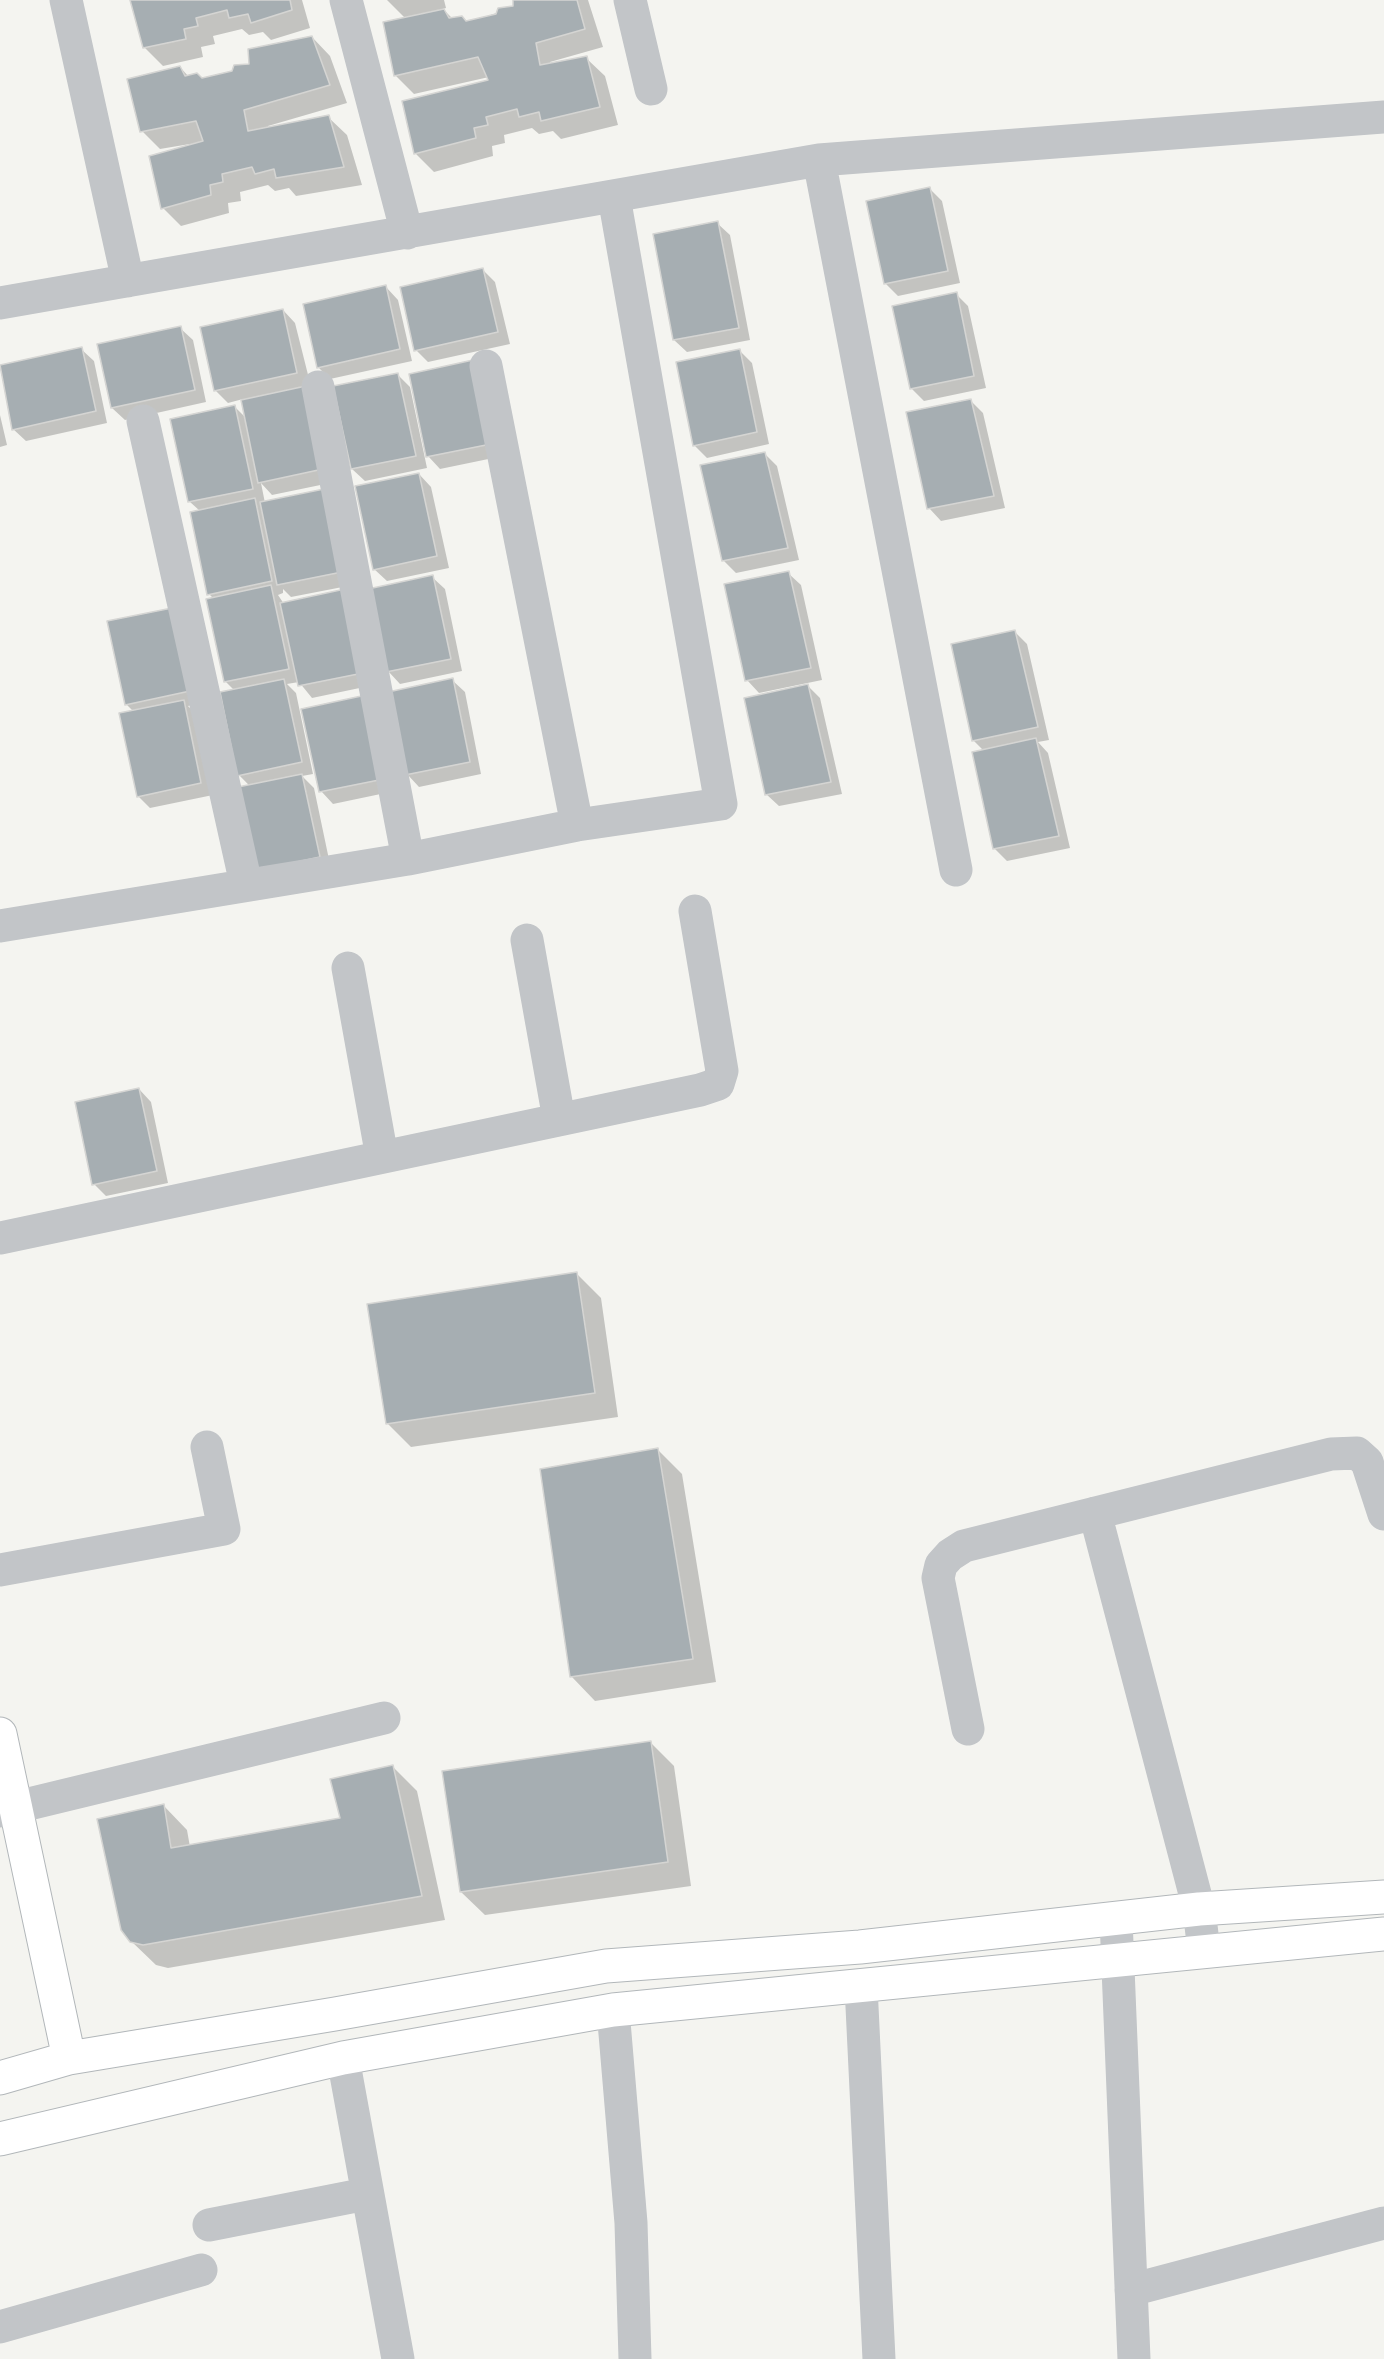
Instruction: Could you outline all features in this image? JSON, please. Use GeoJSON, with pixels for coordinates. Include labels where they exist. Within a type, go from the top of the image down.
{"type":"FeatureCollection","features":[{"type":"Feature","properties":{"kind":"street"},"geometry":{"type":"LineString","coordinates":[[66,0],[128,281]]}},
{"type":"Feature","properties":{"kind":"street"},"geometry":{"type":"LineString","coordinates":[[346,0],[407,232]]}},
{"type":"Feature","properties":{"kind":"street"},"geometry":{"type":"LineString","coordinates":[[630,0],[651,89]]}},
{"type":"Feature","properties":{"kind":"street"},"geometry":{"type":"LineString","coordinates":[[0,303],[819,160],[1384,117]]}},
{"type":"Feature","properties":{"kind":"street"},"geometry":{"type":"LineString","coordinates":[[819,160],[956,870]]}},
{"type":"Feature","properties":{"kind":"street"},"geometry":{"type":"LineString","coordinates":[[0,926],[408,859],[577,825],[721,804],[614,197]]}},
{"type":"Feature","properties":{"kind":"street"},"geometry":{"type":"LineString","coordinates":[[486,366],[577,825]]}},
{"type":"Feature","properties":{"kind":"street"},"geometry":{"type":"LineString","coordinates":[[318,387],[408,859]]}},
{"type":"Feature","properties":{"kind":"street"},"geometry":{"type":"LineString","coordinates":[[143,421],[246,884]]}},
{"type":"Feature","properties":{"kind":"street"},"geometry":{"type":"LineString","coordinates":[[0,1238],[700,1090],[718,1084],[722,1071],[695,911]]}},
{"type":"Feature","properties":{"kind":"street"},"geometry":{"type":"LineString","coordinates":[[527,940],[559,1119]]}},
{"type":"Feature","properties":{"kind":"street"},"geometry":{"type":"LineString","coordinates":[[348,968],[382,1157]]}},
{"type":"Feature","properties":{"kind":"street"},"geometry":{"type":"LineString","coordinates":[[0,1570],[224,1529],[207,1447]]}},
{"type":"Feature","properties":{"kind":"street"},"geometry":{"type":"LineString","coordinates":[[968,1729],[938,1578],[941,1565],[950,1555],[964,1546],[1331,1454],[1357,1453],[1367,1462],[1384,1514]]}},
{"type":"Feature","properties":{"kind":"street"},"geometry":{"type":"LineString","coordinates":[[1095,1513],[1199,1910],[1204,1951]]}},
{"type":"Feature","properties":{"kind":"street"},"geometry":{"type":"LineString","coordinates":[[8,1810],[384,1718]]}},
{"type":"Feature","properties":{"kind":"street"},"geometry":{"type":"LineString","coordinates":[[0,1734],[8,1810],[69,2058]]}},
{"type":"Feature","properties":{"kind":"street"},"geometry":{"type":"LineString","coordinates":[[0,2078],[69,2058],[606,1966],[860,1947],[1199,1910],[1384,1897]]}},
{"type":"Feature","properties":{"kind":"street"},"geometry":{"type":"LineString","coordinates":[[1116,1919],[1134,2359]]}},
{"type":"Feature","properties":{"kind":"street"},"geometry":{"type":"LineString","coordinates":[[0,2139],[343,2058],[613,2010],[1384,1934]]}},
{"type":"Feature","properties":{"kind":"street"},"geometry":{"type":"LineString","coordinates":[[861,1986],[879,2359]]}},
{"type":"Feature","properties":{"kind":"street"},"geometry":{"type":"LineString","coordinates":[[613,2010],[631,2223],[635,2359]]}},
{"type":"Feature","properties":{"kind":"street"},"geometry":{"type":"LineString","coordinates":[[343,2058],[366,2194],[398,2359]]}},
{"type":"Feature","properties":{"kind":"street"},"geometry":{"type":"LineString","coordinates":[[209,2225],[366,2194]]}},
{"type":"Feature","properties":{"kind":"street"},"geometry":{"type":"LineString","coordinates":[[1131,2290],[1384,2223]]}},
{"type":"Feature","properties":{"kind":"street"},"geometry":{"type":"LineString","coordinates":[[0,2327],[201,2270]]}},
{"type":"Feature","properties":{"kind":"building"},"geometry":{"type":"Polygon","coordinates":[[[130,0],[290,0],[292,10],[251,23],[248,14],[229,18],[227,10],[196,18],[198,26],[184,29],[186,39],[143,48],[130,0]]]}},
{"type":"Feature","properties":{"kind":"building"},"geometry":{"type":"Polygon","coordinates":[[[513,0],[577,0],[585,29],[536,43],[540,65],[587,56],[600,107],[541,121],[539,112],[519,117],[517,109],[486,117],[488,125],[474,128],[476,138],[414,154],[402,101],[488,80],[478,57],[394,76],[383,22],[444,9],[449,18],[462,16],[466,21],[496,14],[498,8],[513,6],[513,0]]]}},
{"type":"Feature","properties":{"kind":"building"},"geometry":{"type":"Polygon","coordinates":[[[312,36],[330,85],[244,110],[248,131],[329,115],[344,167],[276,178],[274,169],[255,174],[252,167],[222,174],[223,182],[210,185],[211,195],[161,209],[149,156],[203,141],[196,121],[140,132],[127,79],[180,66],[185,76],[197,73],[202,78],[232,71],[234,65],[249,64],[248,49],[312,36]]]}},
{"type":"Feature","properties":{"kind":"building"},"geometry":{"type":"Polygon","coordinates":[[[930,187],[948,271],[884,284],[866,201],[930,187]]]}},
{"type":"Feature","properties":{"kind":"building"},"geometry":{"type":"Polygon","coordinates":[[[718,221],[739,328],[673,340],[653,234],[718,221]]]}},
{"type":"Feature","properties":{"kind":"building"},"geometry":{"type":"Polygon","coordinates":[[[483,268],[498,332],[414,351],[400,287],[483,268]]]}},
{"type":"Feature","properties":{"kind":"building"},"geometry":{"type":"Polygon","coordinates":[[[386,285],[400,349],[317,368],[303,304],[386,285]]]}},
{"type":"Feature","properties":{"kind":"building"},"geometry":{"type":"Polygon","coordinates":[[[957,292],[974,376],[910,389],[892,306],[957,292]]]}},
{"type":"Feature","properties":{"kind":"building"},"geometry":{"type":"Polygon","coordinates":[[[283,309],[297,373],[214,391],[200,327],[283,309]]]}},
{"type":"Feature","properties":{"kind":"building"},"geometry":{"type":"Polygon","coordinates":[[[181,326],[195,390],[111,408],[97,344],[181,326]]]}},
{"type":"Feature","properties":{"kind":"building"},"geometry":{"type":"Polygon","coordinates":[[[82,347],[96,411],[12,430],[0,365],[82,347]]]}},
{"type":"Feature","properties":{"kind":"building"},"geometry":{"type":"Polygon","coordinates":[[[740,349],[757,432],[693,446],[676,362],[740,349]]]}},
{"type":"Feature","properties":{"kind":"building"},"geometry":{"type":"Polygon","coordinates":[[[473,360],[491,444],[426,457],[409,374],[473,360]]]}},
{"type":"Feature","properties":{"kind":"building"},"geometry":{"type":"Polygon","coordinates":[[[398,373],[416,456],[351,469],[333,386],[398,373]]]}},
{"type":"Feature","properties":{"kind":"building"},"geometry":{"type":"Polygon","coordinates":[[[306,386],[323,469],[258,483],[241,400],[306,386]]]}},
{"type":"Feature","properties":{"kind":"building"},"geometry":{"type":"Polygon","coordinates":[[[971,399],[994,496],[927,509],[906,412],[971,399]]]}},
{"type":"Feature","properties":{"kind":"building"},"geometry":{"type":"Polygon","coordinates":[[[235,405],[253,489],[188,502],[170,419],[235,405]]]}},
{"type":"Feature","properties":{"kind":"building"},"geometry":{"type":"Polygon","coordinates":[[[765,452],[788,548],[722,561],[700,465],[765,452]]]}},
{"type":"Feature","properties":{"kind":"building"},"geometry":{"type":"Polygon","coordinates":[[[419,473],[437,556],[373,570],[355,486],[419,473]]]}},
{"type":"Feature","properties":{"kind":"building"},"geometry":{"type":"Polygon","coordinates":[[[324,489],[342,572],[277,585],[260,502],[324,489]]]}},
{"type":"Feature","properties":{"kind":"building"},"geometry":{"type":"Polygon","coordinates":[[[255,498],[272,581],[207,595],[190,512],[255,498]]]}},
{"type":"Feature","properties":{"kind":"building"},"geometry":{"type":"Polygon","coordinates":[[[789,571],[811,668],[745,681],[724,584],[789,571]]]}},
{"type":"Feature","properties":{"kind":"building"},"geometry":{"type":"Polygon","coordinates":[[[433,575],[451,659],[386,672],[368,589],[433,575]]]}},
{"type":"Feature","properties":{"kind":"building"},"geometry":{"type":"Polygon","coordinates":[[[271,585],[289,669],[224,682],[206,599],[271,585]]]}},
{"type":"Feature","properties":{"kind":"building"},"geometry":{"type":"Polygon","coordinates":[[[345,589],[363,673],[298,686],[280,603],[345,589]]]}},
{"type":"Feature","properties":{"kind":"building"},"geometry":{"type":"Polygon","coordinates":[[[172,608],[190,691],[125,705],[107,621],[172,608]]]}},
{"type":"Feature","properties":{"kind":"building"},"geometry":{"type":"Polygon","coordinates":[[[1015,630],[1038,727],[972,741],[951,644],[1015,630]]]}},
{"type":"Feature","properties":{"kind":"building"},"geometry":{"type":"Polygon","coordinates":[[[453,678],[470,762],[405,775],[388,692],[453,678]]]}},
{"type":"Feature","properties":{"kind":"building"},"geometry":{"type":"Polygon","coordinates":[[[284,679],[302,762],[237,776],[220,692],[284,679]]]}},
{"type":"Feature","properties":{"kind":"building"},"geometry":{"type":"Polygon","coordinates":[[[808,684],[831,782],[765,795],[744,698],[808,684]]]}},
{"type":"Feature","properties":{"kind":"building"},"geometry":{"type":"Polygon","coordinates":[[[366,695],[384,779],[319,792],[301,709],[366,695]]]}},
{"type":"Feature","properties":{"kind":"building"},"geometry":{"type":"Polygon","coordinates":[[[184,700],[201,783],[137,797],[119,713],[184,700]]]}},
{"type":"Feature","properties":{"kind":"building"},"geometry":{"type":"Polygon","coordinates":[[[1036,738],[1059,836],[993,849],[972,752],[1036,738]]]}},
{"type":"Feature","properties":{"kind":"building"},"geometry":{"type":"Polygon","coordinates":[[[302,774],[320,857],[255,871],[238,787],[302,774]]]}},
{"type":"Feature","properties":{"kind":"building"},"geometry":{"type":"Polygon","coordinates":[[[139,1088],[157,1171],[92,1185],[75,1102],[139,1088]]]}},
{"type":"Feature","properties":{"kind":"building"},"geometry":{"type":"Polygon","coordinates":[[[577,1272],[595,1393],[386,1424],[367,1304],[577,1272]]]}},
{"type":"Feature","properties":{"kind":"building"},"geometry":{"type":"Polygon","coordinates":[[[658,1448],[693,1659],[570,1677],[540,1469],[658,1448]]]}},
{"type":"Feature","properties":{"kind":"building"},"geometry":{"type":"Polygon","coordinates":[[[651,1741],[668,1862],[460,1892],[442,1771],[651,1741]]]}},
{"type":"Feature","properties":{"kind":"building"},"geometry":{"type":"Polygon","coordinates":[[[393,1765],[422,1896],[143,1945],[130,1942],[121,1930],[97,1819],[164,1804],[171,1848],[340,1818],[330,1779],[393,1765]]]}}]}
